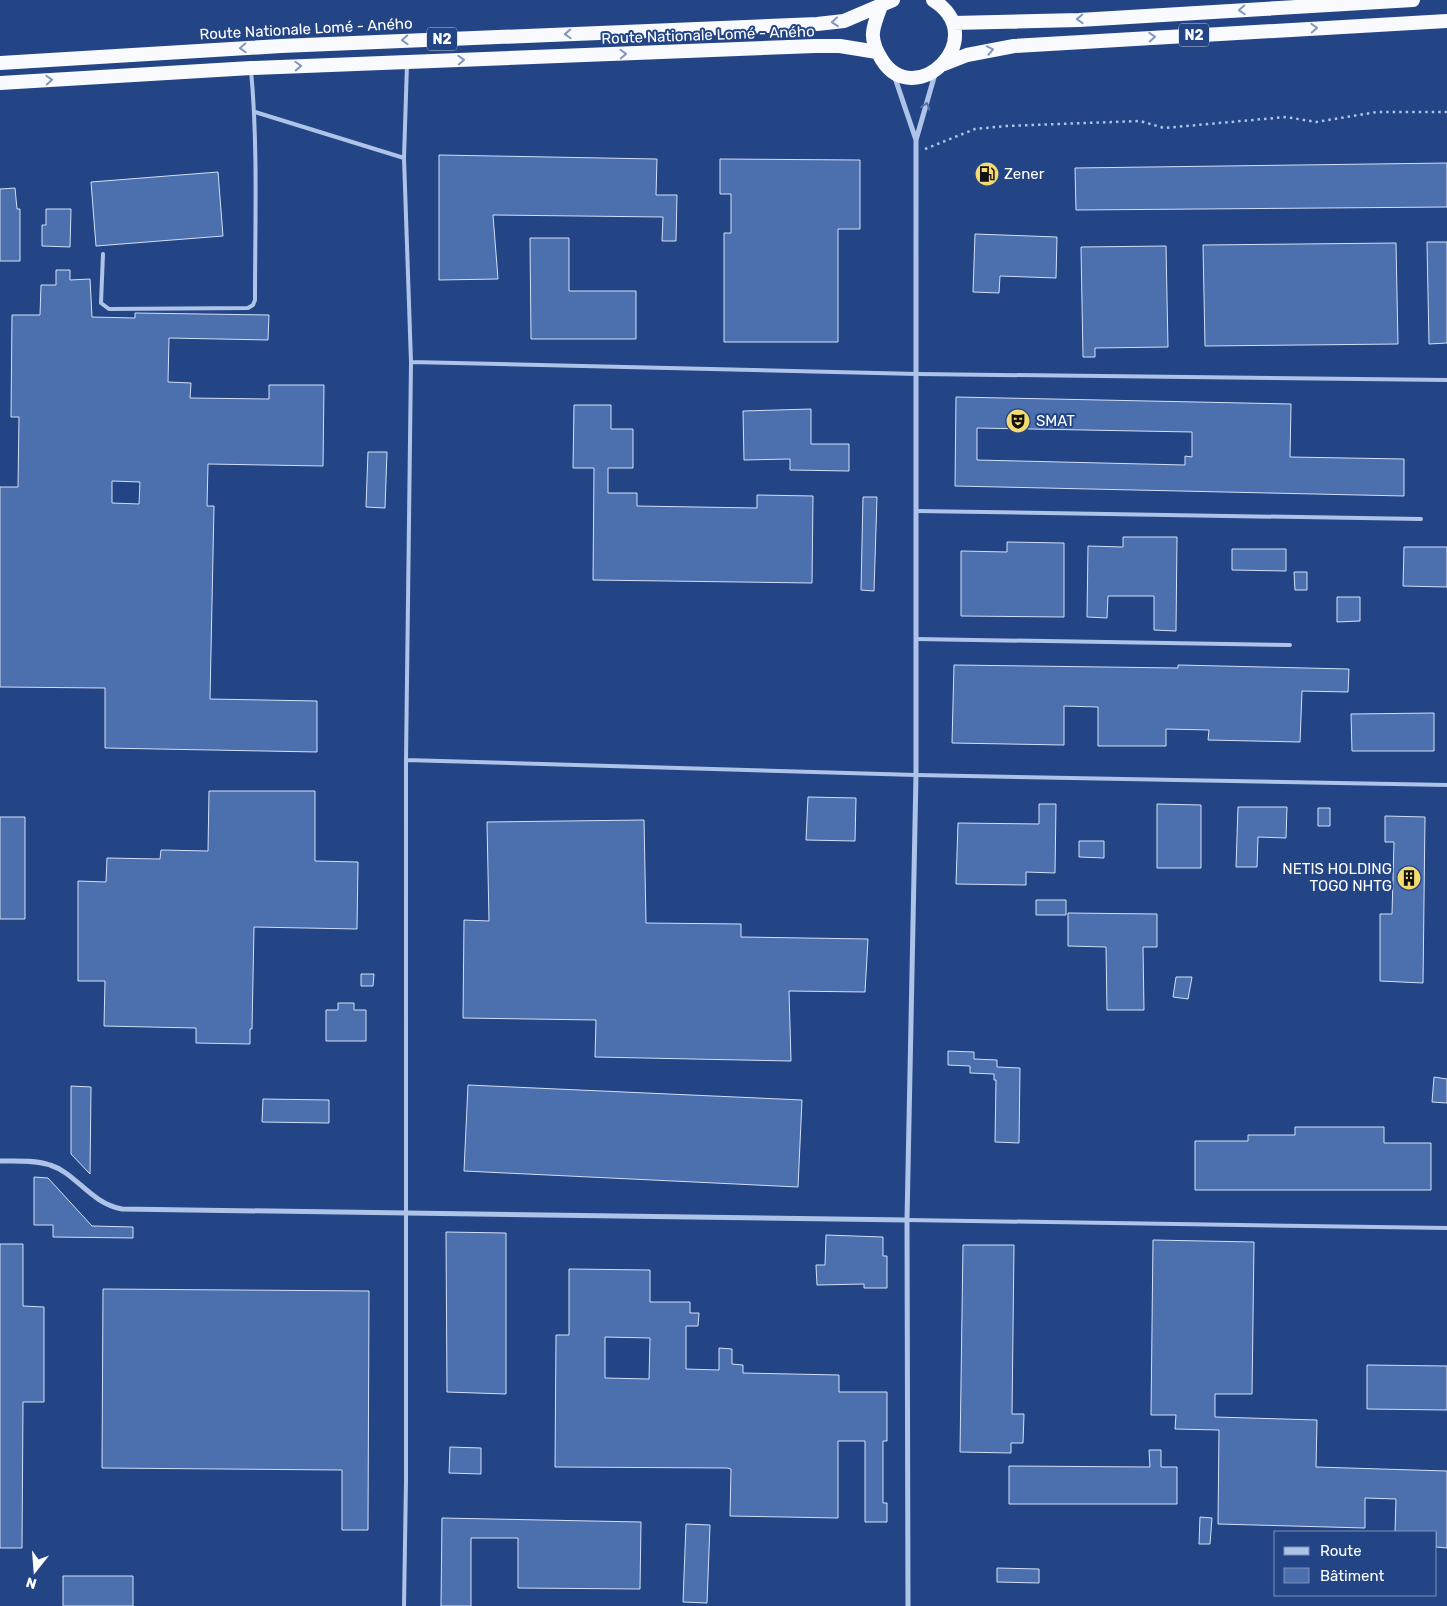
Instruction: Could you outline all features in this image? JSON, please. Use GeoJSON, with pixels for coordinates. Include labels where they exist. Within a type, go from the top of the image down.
{"type":"FeatureCollection","features":[{"type":"Feature","properties":{"kind":"highway"},"geometry":{"type":"LineString","coordinates":[[887,3],[872,29],[872,40],[886,67],[894,72],[915,77],[940,67],[954,45],[953,23],[948,13],[933,0]]}},
{"type":"Feature","properties":{"kind":"highway","name":"N2"},"geometry":{"type":"LineString","coordinates":[[953,23],[1080,20],[1413,0]]}},
{"type":"Feature","properties":{"kind":"highway","name":"Route Nationale Lomé - Aného"},"geometry":{"type":"LineString","coordinates":[[0,63],[291,46],[817,24],[844,20],[887,3]]}},
{"type":"Feature","properties":{"kind":"highway","name":"N2"},"geometry":{"type":"LineString","coordinates":[[940,67],[967,55],[1014,46],[1447,21]]}},
{"type":"Feature","properties":{"kind":"highway","name":"Route Nationale Lomé - Aného"},"geometry":{"type":"LineString","coordinates":[[0,83],[251,68],[815,46],[840,46],[877,52]]}},
{"type":"Feature","properties":{"kind":"street"},"geometry":{"type":"LineString","coordinates":[[916,140],[940,67]]}},
{"type":"Feature","properties":{"kind":"street"},"geometry":{"type":"LineString","coordinates":[[894,72],[916,140],[917,152],[916,775],[907,1220],[908,1606]]}},
{"type":"Feature","properties":{"kind":"street"},"geometry":{"type":"LineString","coordinates":[[0,1161],[52,1165],[100,1201],[110,1207],[122,1209],[907,1220]]}},
{"type":"Feature","properties":{"kind":"lane"},"geometry":{"type":"LineString","coordinates":[[404,1606],[406,1481],[406,760],[411,362],[404,158],[407,62]]}},
{"type":"Feature","properties":{"kind":"lane"},"geometry":{"type":"LineString","coordinates":[[103,254],[101,303],[109,310],[248,308],[253,305],[255,300],[255,112],[251,68]]}},
{"type":"Feature","properties":{"kind":"lane"},"geometry":{"type":"LineString","coordinates":[[255,112],[404,158]]}},
{"type":"Feature","properties":{"kind":"lane"},"geometry":{"type":"LineString","coordinates":[[411,362],[917,374],[1447,380]]}},
{"type":"Feature","properties":{"kind":"lane"},"geometry":{"type":"LineString","coordinates":[[916,510],[1421,519]]}},
{"type":"Feature","properties":{"kind":"lane"},"geometry":{"type":"LineString","coordinates":[[916,639],[1290,645]]}},
{"type":"Feature","properties":{"kind":"lane"},"geometry":{"type":"LineString","coordinates":[[406,760],[916,775],[1447,785]]}},
{"type":"Feature","properties":{"kind":"lane"},"geometry":{"type":"LineString","coordinates":[[907,1220],[1447,1228]]}},
{"type":"Feature","properties":{"kind":"path"},"geometry":{"type":"LineString","coordinates":[[917,152],[975,129],[998,127],[1140,121],[1164,128],[1286,116],[1316,122],[1377,112],[1413,110],[1447,112]]}},
{"type":"Feature","properties":{"kind":"building"},"geometry":{"type":"Polygon","coordinates":[[[439,155],[657,159],[656,195],[677,195],[676,241],[662,241],[663,217],[493,215],[498,279],[439,280],[439,155]]]}},
{"type":"Feature","properties":{"kind":"building"},"geometry":{"type":"Polygon","coordinates":[[[720,159],[860,160],[860,229],[838,229],[838,342],[724,342],[724,233],[731,233],[731,194],[720,194],[720,159]]]}},
{"type":"Feature","properties":{"kind":"building"},"geometry":{"type":"Polygon","coordinates":[[[1447,163],[1447,207],[1076,210],[1075,168],[1447,163]]]}},
{"type":"Feature","properties":{"kind":"building"},"geometry":{"type":"Polygon","coordinates":[[[218,172],[223,236],[96,246],[91,182],[218,172]]]}},
{"type":"Feature","properties":{"kind":"building"},"geometry":{"type":"Polygon","coordinates":[[[15,188],[17,209],[20,209],[20,261],[0,261],[0,189],[15,188]]]}},
{"type":"Feature","properties":{"kind":"building"},"geometry":{"type":"Polygon","coordinates":[[[46,209],[71,209],[70,247],[42,246],[42,225],[46,225],[46,209]]]}},
{"type":"Feature","properties":{"kind":"building"},"geometry":{"type":"Polygon","coordinates":[[[975,234],[1057,237],[1056,278],[1000,276],[999,293],[973,292],[975,234]]]}},
{"type":"Feature","properties":{"kind":"building"},"geometry":{"type":"Polygon","coordinates":[[[530,238],[569,238],[569,291],[636,291],[636,339],[531,339],[530,238]]]}},
{"type":"Feature","properties":{"kind":"building"},"geometry":{"type":"Polygon","coordinates":[[[1427,242],[1447,242],[1447,343],[1429,344],[1427,242]]]}},
{"type":"Feature","properties":{"kind":"building"},"geometry":{"type":"Polygon","coordinates":[[[1396,243],[1398,344],[1205,346],[1203,245],[1396,243]]]}},
{"type":"Feature","properties":{"kind":"building"},"geometry":{"type":"Polygon","coordinates":[[[1166,246],[1168,347],[1095,348],[1095,357],[1083,357],[1081,247],[1166,246]]]}},
{"type":"Feature","properties":{"kind":"building"},"geometry":{"type":"Polygon","coordinates":[[[56,270],[70,270],[70,280],[90,279],[92,317],[135,318],[135,313],[269,315],[268,340],[169,338],[168,382],[191,383],[190,398],[269,399],[269,385],[324,385],[323,466],[208,464],[207,506],[214,506],[210,699],[317,701],[317,752],[105,748],[105,688],[0,687],[0,487],[18,487],[19,417],[11,417],[12,315],[40,315],[41,285],[56,285],[56,270]],[[112,481],[112,503],[139,504],[140,482],[112,481]]]}},
{"type":"Feature","properties":{"kind":"building"},"geometry":{"type":"Polygon","coordinates":[[[956,397],[1291,404],[1290,457],[1404,459],[1404,496],[955,486],[956,397]],[[977,428],[977,460],[1185,465],[1185,456],[1192,457],[1192,432],[977,428]]]}},
{"type":"Feature","properties":{"kind":"building"},"geometry":{"type":"Polygon","coordinates":[[[574,405],[611,405],[611,429],[633,429],[633,468],[608,468],[608,493],[637,493],[637,506],[757,508],[757,495],[813,496],[812,583],[593,580],[594,468],[573,468],[574,405]]]}},
{"type":"Feature","properties":{"kind":"building"},"geometry":{"type":"Polygon","coordinates":[[[811,409],[811,444],[849,444],[849,471],[790,470],[790,459],[744,460],[743,411],[811,409]]]}},
{"type":"Feature","properties":{"kind":"building"},"geometry":{"type":"Polygon","coordinates":[[[368,452],[387,452],[385,508],[366,507],[368,452]]]}},
{"type":"Feature","properties":{"kind":"building"},"geometry":{"type":"Polygon","coordinates":[[[863,497],[877,497],[874,591],[861,590],[863,497]]]}},
{"type":"Feature","properties":{"kind":"building"},"geometry":{"type":"Polygon","coordinates":[[[1123,537],[1177,537],[1176,631],[1154,630],[1154,596],[1108,596],[1107,618],[1087,617],[1088,546],[1123,547],[1123,537]]]}},
{"type":"Feature","properties":{"kind":"building"},"geometry":{"type":"Polygon","coordinates":[[[1007,542],[1064,543],[1064,617],[961,616],[961,551],[1007,552],[1007,542]]]}},
{"type":"Feature","properties":{"kind":"building"},"geometry":{"type":"Polygon","coordinates":[[[1404,547],[1447,547],[1447,587],[1403,586],[1404,547]]]}},
{"type":"Feature","properties":{"kind":"building"},"geometry":{"type":"Polygon","coordinates":[[[1232,549],[1286,549],[1286,571],[1232,570],[1232,549]]]}},
{"type":"Feature","properties":{"kind":"building"},"geometry":{"type":"Polygon","coordinates":[[[1294,572],[1307,572],[1307,590],[1295,590],[1294,572]]]}},
{"type":"Feature","properties":{"kind":"building"},"geometry":{"type":"Polygon","coordinates":[[[1337,597],[1360,597],[1360,621],[1337,622],[1337,597]]]}},
{"type":"Feature","properties":{"kind":"building"},"geometry":{"type":"Polygon","coordinates":[[[954,665],[1178,668],[1178,665],[1349,669],[1348,692],[1302,691],[1300,742],[1208,740],[1209,730],[1166,729],[1166,746],[1098,746],[1098,707],[1064,706],[1064,745],[952,743],[954,665]]]}},
{"type":"Feature","properties":{"kind":"building"},"geometry":{"type":"Polygon","coordinates":[[[1434,713],[1434,751],[1352,751],[1351,714],[1434,713]]]}},
{"type":"Feature","properties":{"kind":"building"},"geometry":{"type":"Polygon","coordinates":[[[209,791],[315,791],[315,861],[358,862],[357,929],[254,927],[250,1044],[196,1043],[196,1028],[104,1026],[105,981],[78,981],[78,881],[106,882],[107,858],[160,859],[161,850],[208,851],[209,791]]]}},
{"type":"Feature","properties":{"kind":"building"},"geometry":{"type":"Polygon","coordinates":[[[808,797],[856,798],[855,841],[806,840],[808,797]]]}},
{"type":"Feature","properties":{"kind":"building"},"geometry":{"type":"Polygon","coordinates":[[[1039,804],[1056,804],[1055,873],[1026,872],[1026,885],[956,884],[958,823],[1039,824],[1039,804]]]}},
{"type":"Feature","properties":{"kind":"building"},"geometry":{"type":"Polygon","coordinates":[[[1157,804],[1201,805],[1201,868],[1157,868],[1157,804]]]}},
{"type":"Feature","properties":{"kind":"building"},"geometry":{"type":"Polygon","coordinates":[[[1238,807],[1287,807],[1286,838],[1258,837],[1257,867],[1236,867],[1238,807]]]}},
{"type":"Feature","properties":{"kind":"building"},"geometry":{"type":"Polygon","coordinates":[[[1318,808],[1330,808],[1330,826],[1318,826],[1318,808]]]}},
{"type":"Feature","properties":{"kind":"building","name":"NETIS HOLDING TOGO NHTG"},"geometry":{"type":"Polygon","coordinates":[[[1385,816],[1425,817],[1423,983],[1380,981],[1380,914],[1392,914],[1394,842],[1385,842],[1385,816]]]}},
{"type":"Feature","properties":{"kind":"building"},"geometry":{"type":"Polygon","coordinates":[[[0,817],[25,817],[25,919],[0,919],[0,817]]]}},
{"type":"Feature","properties":{"kind":"building"},"geometry":{"type":"Polygon","coordinates":[[[644,820],[646,923],[741,924],[741,937],[868,939],[865,992],[789,991],[791,1061],[595,1057],[596,1020],[463,1018],[464,920],[489,921],[487,822],[644,820]]]}},
{"type":"Feature","properties":{"kind":"building"},"geometry":{"type":"Polygon","coordinates":[[[1079,841],[1104,841],[1104,858],[1079,857],[1079,841]]]}},
{"type":"Feature","properties":{"kind":"building"},"geometry":{"type":"Polygon","coordinates":[[[1036,900],[1066,900],[1066,915],[1036,915],[1036,900]]]}},
{"type":"Feature","properties":{"kind":"building"},"geometry":{"type":"Polygon","coordinates":[[[1068,913],[1157,914],[1157,947],[1143,947],[1144,1010],[1107,1010],[1106,947],[1068,946],[1068,913]]]}},
{"type":"Feature","properties":{"kind":"building"},"geometry":{"type":"Polygon","coordinates":[[[361,974],[374,974],[373,986],[361,986],[361,974]]]}},
{"type":"Feature","properties":{"kind":"building"},"geometry":{"type":"Polygon","coordinates":[[[1176,977],[1192,977],[1188,999],[1173,997],[1176,977]]]}},
{"type":"Feature","properties":{"kind":"building"},"geometry":{"type":"Polygon","coordinates":[[[338,1003],[354,1003],[354,1010],[366,1010],[366,1041],[326,1041],[326,1010],[338,1010],[338,1003]]]}},
{"type":"Feature","properties":{"kind":"building"},"geometry":{"type":"Polygon","coordinates":[[[948,1051],[974,1052],[974,1059],[997,1060],[997,1067],[1020,1068],[1019,1143],[995,1142],[996,1080],[994,1080],[994,1074],[970,1073],[970,1066],[948,1065],[948,1051]]]}},
{"type":"Feature","properties":{"kind":"building"},"geometry":{"type":"Polygon","coordinates":[[[1434,1077],[1447,1079],[1447,1103],[1432,1102],[1434,1077]]]}},
{"type":"Feature","properties":{"kind":"building"},"geometry":{"type":"Polygon","coordinates":[[[468,1085],[802,1100],[798,1187],[464,1171],[468,1085]]]}},
{"type":"Feature","properties":{"kind":"building"},"geometry":{"type":"Polygon","coordinates":[[[71,1086],[91,1087],[90,1174],[71,1154],[71,1086]]]}},
{"type":"Feature","properties":{"kind":"building"},"geometry":{"type":"Polygon","coordinates":[[[263,1099],[329,1100],[329,1123],[262,1122],[263,1099]]]}},
{"type":"Feature","properties":{"kind":"building"},"geometry":{"type":"Polygon","coordinates":[[[1295,1127],[1384,1127],[1384,1143],[1431,1143],[1431,1190],[1195,1190],[1195,1141],[1248,1141],[1248,1135],[1295,1135],[1295,1127]]]}},
{"type":"Feature","properties":{"kind":"building"},"geometry":{"type":"Polygon","coordinates":[[[34,1177],[48,1178],[92,1226],[133,1227],[133,1238],[53,1237],[53,1225],[34,1225],[34,1177]]]}},
{"type":"Feature","properties":{"kind":"building"},"geometry":{"type":"Polygon","coordinates":[[[446,1232],[506,1233],[506,1394],[447,1392],[446,1232]]]}},
{"type":"Feature","properties":{"kind":"building"},"geometry":{"type":"Polygon","coordinates":[[[826,1235],[883,1237],[883,1256],[887,1256],[887,1288],[864,1288],[864,1284],[817,1285],[816,1265],[825,1265],[826,1235]]]}},
{"type":"Feature","properties":{"kind":"building"},"geometry":{"type":"Polygon","coordinates":[[[1153,1240],[1254,1242],[1252,1394],[1215,1394],[1215,1417],[1317,1420],[1316,1467],[1447,1471],[1447,1548],[1437,1547],[1437,1531],[1395,1531],[1396,1499],[1365,1498],[1365,1528],[1218,1524],[1219,1430],[1175,1429],[1176,1415],[1151,1415],[1153,1240]]]}},
{"type":"Feature","properties":{"kind":"building"},"geometry":{"type":"Polygon","coordinates":[[[0,1244],[23,1244],[23,1306],[44,1307],[44,1402],[23,1402],[22,1548],[0,1548],[0,1244]]]}},
{"type":"Feature","properties":{"kind":"building"},"geometry":{"type":"Polygon","coordinates":[[[963,1245],[1014,1245],[1012,1414],[1024,1414],[1023,1443],[1011,1443],[1011,1453],[960,1452],[963,1245]]]}},
{"type":"Feature","properties":{"kind":"building"},"geometry":{"type":"Polygon","coordinates":[[[569,1269],[650,1270],[650,1302],[690,1302],[690,1313],[699,1313],[698,1326],[686,1326],[686,1369],[719,1370],[719,1348],[732,1349],[732,1364],[743,1365],[743,1373],[839,1375],[839,1392],[887,1392],[887,1441],[883,1441],[883,1503],[887,1503],[887,1522],[865,1522],[865,1441],[838,1441],[838,1518],[730,1516],[731,1469],[727,1468],[555,1467],[556,1335],[569,1335],[569,1269]],[[605,1337],[605,1378],[649,1379],[650,1338],[605,1337]]]}},
{"type":"Feature","properties":{"kind":"building"},"geometry":{"type":"Polygon","coordinates":[[[103,1289],[369,1291],[368,1530],[342,1530],[342,1470],[102,1468],[103,1289]]]}},
{"type":"Feature","properties":{"kind":"building"},"geometry":{"type":"Polygon","coordinates":[[[1367,1365],[1447,1366],[1447,1410],[1367,1409],[1367,1365]]]}},
{"type":"Feature","properties":{"kind":"building"},"geometry":{"type":"Polygon","coordinates":[[[450,1447],[481,1448],[481,1474],[449,1473],[450,1447]]]}},
{"type":"Feature","properties":{"kind":"building"},"geometry":{"type":"Polygon","coordinates":[[[1149,1450],[1161,1450],[1161,1467],[1177,1467],[1177,1504],[1009,1504],[1009,1466],[1150,1467],[1149,1450]]]}},
{"type":"Feature","properties":{"kind":"building"},"geometry":{"type":"Polygon","coordinates":[[[1200,1517],[1212,1518],[1210,1544],[1199,1544],[1200,1517]]]}},
{"type":"Feature","properties":{"kind":"building"},"geometry":{"type":"Polygon","coordinates":[[[442,1518],[641,1522],[640,1589],[518,1588],[518,1538],[471,1538],[471,1606],[441,1606],[442,1518]]]}},
{"type":"Feature","properties":{"kind":"building"},"geometry":{"type":"Polygon","coordinates":[[[686,1524],[710,1525],[707,1603],[683,1602],[686,1524]]]}},
{"type":"Feature","properties":{"kind":"building"},"geometry":{"type":"Polygon","coordinates":[[[997,1568],[1039,1569],[1039,1583],[997,1582],[997,1568]]]}},
{"type":"Feature","properties":{"kind":"building"},"geometry":{"type":"Polygon","coordinates":[[[63,1576],[133,1576],[133,1606],[63,1606],[63,1576]]]}},
{"type":"Feature","properties":{"kind":"place","name":"Zener"},"geometry":{"type":"Point","coordinates":[987,174]}},
{"type":"Feature","properties":{"kind":"place","name":"SMAT"},"geometry":{"type":"Point","coordinates":[1018,421]}},
{"type":"Feature","properties":{"kind":"place","name":"NETIS HOLDING TOGO NHTG"},"geometry":{"type":"Point","coordinates":[1409,878]}}]}
